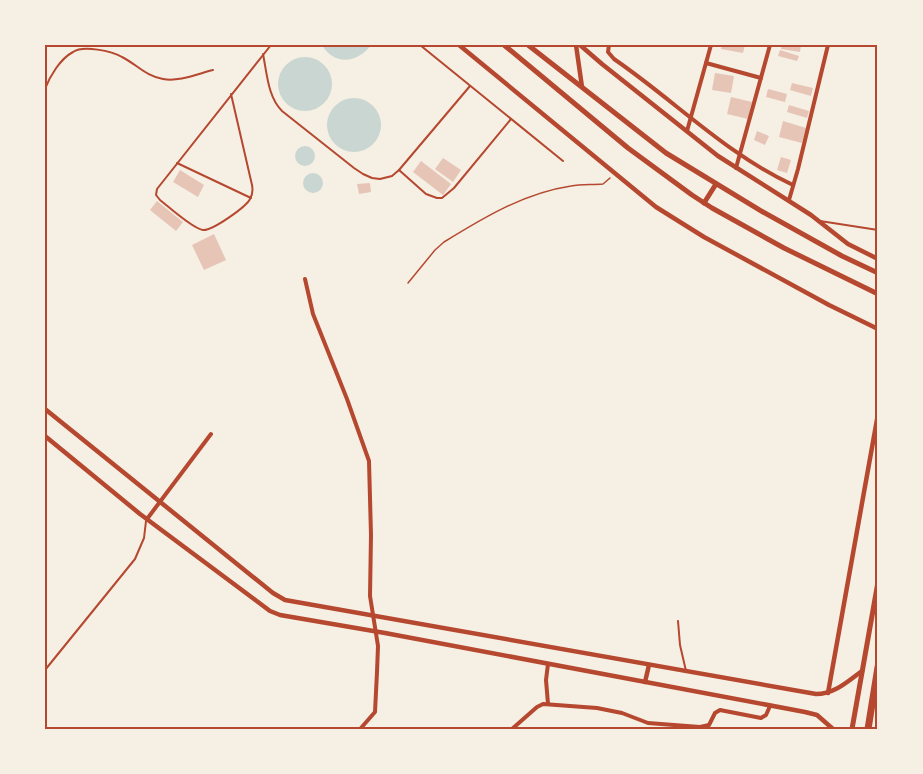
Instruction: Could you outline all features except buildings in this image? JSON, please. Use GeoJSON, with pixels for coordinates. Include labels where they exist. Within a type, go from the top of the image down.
{"type":"FeatureCollection","features":[{"type":"Feature","properties":{"kind":"highway"},"geometry":{"type":"LineString","coordinates":[[868,729],[878,668]]}},
{"type":"Feature","properties":{"kind":"main road"},"geometry":{"type":"LineString","coordinates":[[504,45],[628,148],[704,203],[784,248],[878,294]]}},
{"type":"Feature","properties":{"kind":"main road"},"geometry":{"type":"LineString","coordinates":[[528,45],[666,153],[808,237],[878,273]]}},
{"type":"Feature","properties":{"kind":"main road"},"geometry":{"type":"LineString","coordinates":[[704,203],[716,184]]}},
{"type":"Feature","properties":{"kind":"main road"},"geometry":{"type":"LineString","coordinates":[[852,729],[878,582]]}},
{"type":"Feature","properties":{"kind":"street"},"geometry":{"type":"LineString","coordinates":[[459,45],[656,207],[683,226],[878,329]]}},
{"type":"Feature","properties":{"kind":"street"},"geometry":{"type":"LineString","coordinates":[[578,45],[582,88]]}},
{"type":"Feature","properties":{"kind":"street"},"geometry":{"type":"LineString","coordinates":[[578,45],[718,156],[789,200],[848,244],[878,259]]}},
{"type":"Feature","properties":{"kind":"street"},"geometry":{"type":"LineString","coordinates":[[605,66],[609,58],[609,45]]}},
{"type":"Feature","properties":{"kind":"street"},"geometry":{"type":"LineString","coordinates":[[687,131],[711,45]]}},
{"type":"Feature","properties":{"kind":"street"},"geometry":{"type":"LineString","coordinates":[[736,168],[770,45]]}},
{"type":"Feature","properties":{"kind":"street"},"geometry":{"type":"LineString","coordinates":[[789,200],[828,45]]}},
{"type":"Feature","properties":{"kind":"street"},"geometry":{"type":"LineString","coordinates":[[609,58],[740,155],[759,168],[793,185]]}},
{"type":"Feature","properties":{"kind":"street"},"geometry":{"type":"LineString","coordinates":[[706,63],[761,78]]}},
{"type":"Feature","properties":{"kind":"street"},"geometry":{"type":"LineString","coordinates":[[305,279],[313,314],[369,461],[370,596],[378,646],[375,712],[361,728],[363,729]]}},
{"type":"Feature","properties":{"kind":"street"},"geometry":{"type":"LineString","coordinates":[[45,409],[279,597],[292,602],[816,694],[828,693],[862,670]]}},
{"type":"Feature","properties":{"kind":"street"},"geometry":{"type":"LineString","coordinates":[[828,693],[878,414]]}},
{"type":"Feature","properties":{"kind":"street"},"geometry":{"type":"LineString","coordinates":[[147,519],[212,434]]}},
{"type":"Feature","properties":{"kind":"street"},"geometry":{"type":"LineString","coordinates":[[45,436],[147,519],[270,611],[280,615],[811,713],[833,729]]}},
{"type":"Feature","properties":{"kind":"street"},"geometry":{"type":"LineString","coordinates":[[548,664],[546,680],[548,704]]}},
{"type":"Feature","properties":{"kind":"street"},"geometry":{"type":"LineString","coordinates":[[645,682],[649,665]]}},
{"type":"Feature","properties":{"kind":"street"},"geometry":{"type":"LineString","coordinates":[[512,729],[543,704],[612,710],[648,723],[700,727],[708,727],[715,713],[720,710],[761,718],[766,715],[770,706]]}},
{"type":"Feature","properties":{"kind":"lane"},"geometry":{"type":"LineString","coordinates":[[231,94],[253,190],[245,206],[212,228],[203,230],[195,227],[160,200],[156,195],[157,189],[231,94],[271,45]]}},
{"type":"Feature","properties":{"kind":"lane"},"geometry":{"type":"LineString","coordinates":[[420,45],[563,161]]}},
{"type":"Feature","properties":{"kind":"lane"},"geometry":{"type":"LineString","coordinates":[[45,89],[64,60],[73,52],[88,49],[115,54],[150,75],[164,80],[179,79],[213,70]]}},
{"type":"Feature","properties":{"kind":"lane"},"geometry":{"type":"LineString","coordinates":[[263,54],[272,98],[276,105],[363,174],[372,178],[392,176],[399,170],[470,86]]}},
{"type":"Feature","properties":{"kind":"lane"},"geometry":{"type":"LineString","coordinates":[[399,170],[426,194],[442,198],[454,188],[512,119]]}},
{"type":"Feature","properties":{"kind":"lane"},"geometry":{"type":"LineString","coordinates":[[177,163],[251,198]]}},
{"type":"Feature","properties":{"kind":"lane"},"geometry":{"type":"LineString","coordinates":[[818,220],[878,230]]}},
{"type":"Feature","properties":{"kind":"lane"},"geometry":{"type":"LineString","coordinates":[[45,670],[135,559],[144,538],[147,519]]}},
{"type":"Feature","properties":{"kind":"lane"},"geometry":{"type":"LineString","coordinates":[[678,621],[680,645],[686,671]]}},
{"type":"Feature","properties":{"kind":"path"},"geometry":{"type":"LineString","coordinates":[[408,283],[444,242],[520,199],[569,186],[603,184],[613,172]]}},
{"type":"Feature","properties":{"kind":"shaded area"},"geometry":{"type":"Polygon","coordinates":[[[322,45],[371,45],[360,56],[346,60],[333,56],[322,45]]]}},
{"type":"Feature","properties":{"kind":"shaded area"},"geometry":{"type":"Polygon","coordinates":[[[300,57],[310,57],[320,61],[328,69],[332,84],[328,99],[320,107],[310,111],[300,111],[290,107],[282,99],[278,89],[278,79],[282,69],[290,61],[300,57]]]}},
{"type":"Feature","properties":{"kind":"shaded area"},"geometry":{"type":"Polygon","coordinates":[[[349,98],[359,98],[369,102],[377,110],[381,125],[377,140],[369,148],[359,152],[349,152],[339,148],[331,140],[327,130],[327,120],[331,110],[339,102],[349,98]]]}},
{"type":"Feature","properties":{"kind":"shaded area"},"geometry":{"type":"Polygon","coordinates":[[[305,146],[312,149],[315,156],[312,163],[305,166],[298,163],[295,156],[298,149],[305,146]]]}},
{"type":"Feature","properties":{"kind":"shaded area"},"geometry":{"type":"Polygon","coordinates":[[[313,173],[320,176],[323,183],[320,190],[313,193],[306,190],[303,183],[306,176],[313,173]]]}}]}
